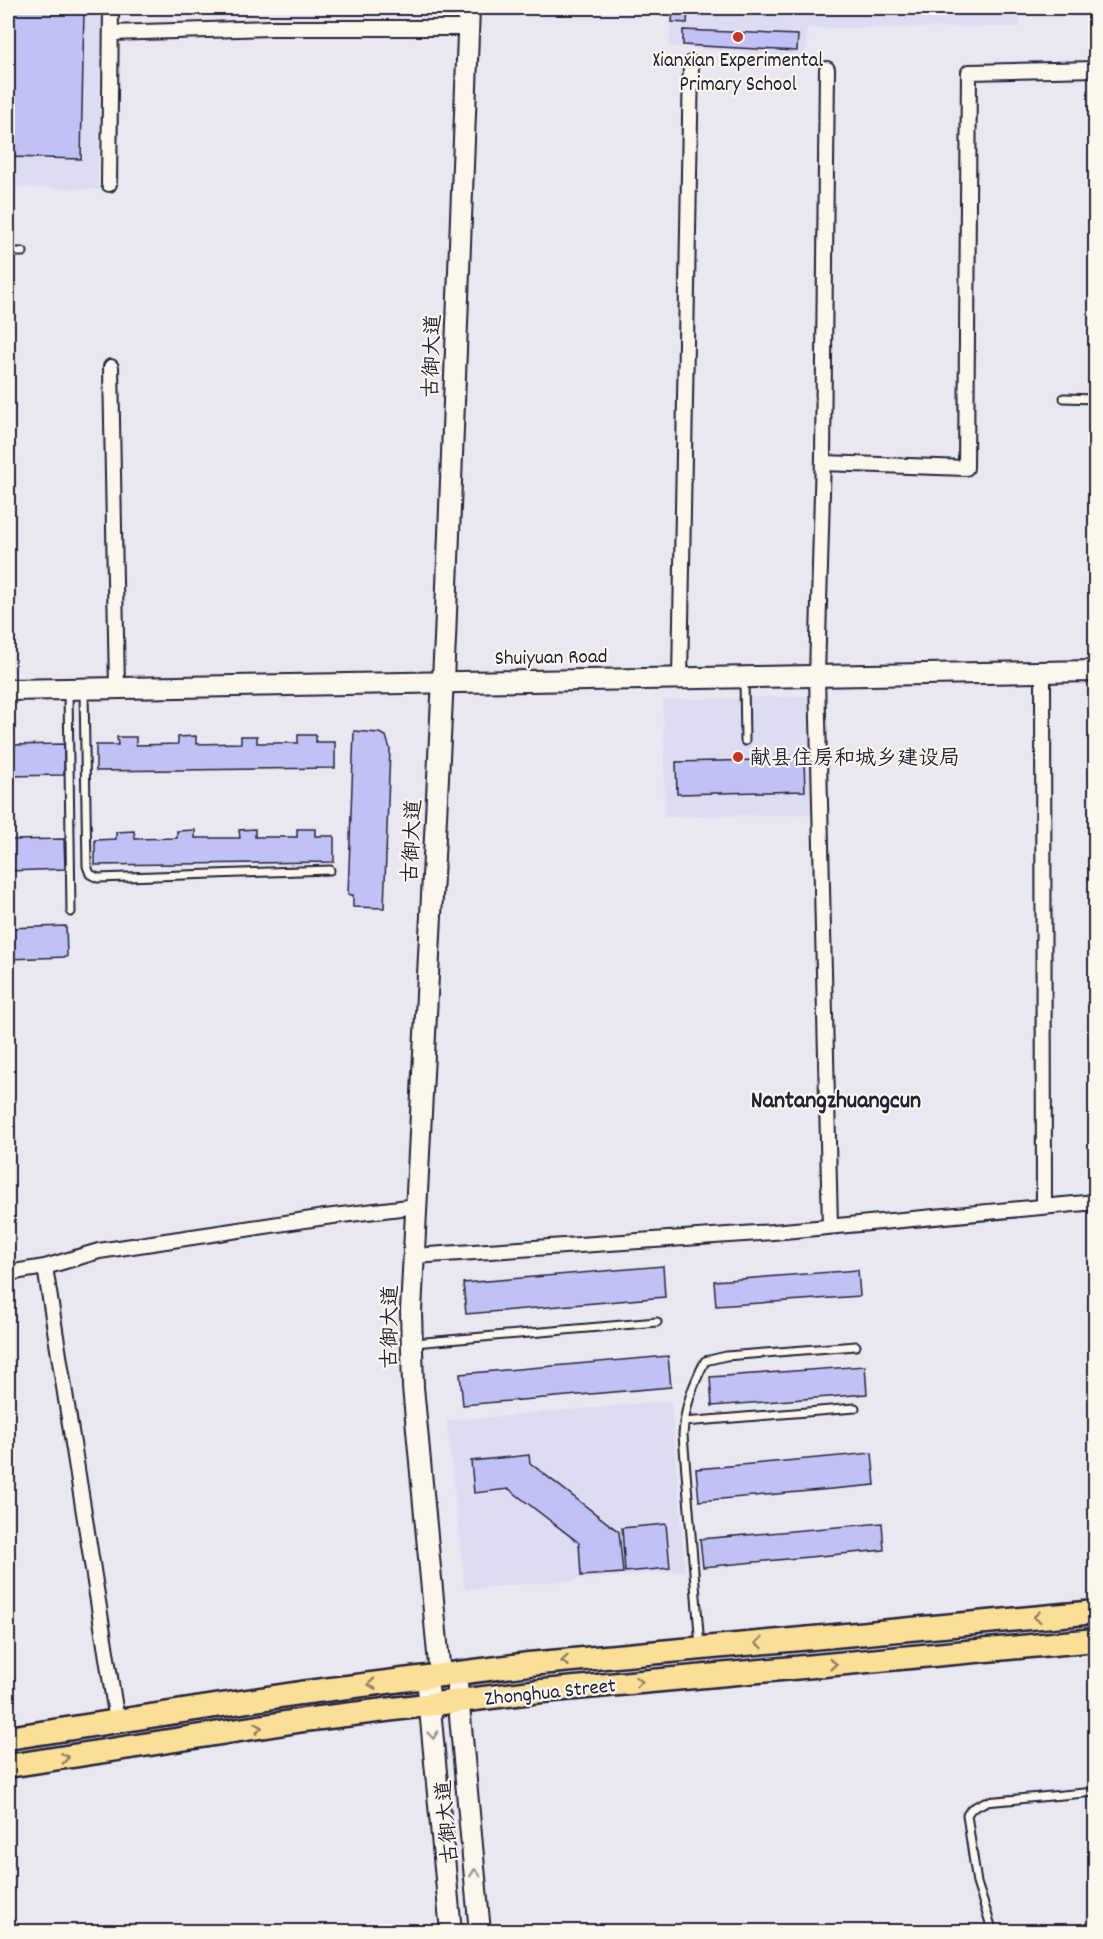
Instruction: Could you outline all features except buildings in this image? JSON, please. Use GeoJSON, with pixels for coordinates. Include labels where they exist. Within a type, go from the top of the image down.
{"type":"FeatureCollection","features":[{"type":"Feature","properties":{"kind":"main road","name":"Zhonghua Street"},"geometry":{"type":"LineString","coordinates":[[8,1738],[300,1693],[529,1664],[1095,1612]]}},
{"type":"Feature","properties":{"kind":"main road","name":"Zhonghua Street"},"geometry":{"type":"LineString","coordinates":[[8,1767],[304,1720],[532,1692],[1095,1640]]}},
{"type":"Feature","properties":{"kind":"street"},"geometry":{"type":"LineString","coordinates":[[109,184],[111,8]]}},
{"type":"Feature","properties":{"kind":"street","name":"古御大道"},"geometry":{"type":"LineString","coordinates":[[451,1932],[430,1704],[441,1675],[416,1436],[411,1343],[443,682],[469,8]]}},
{"type":"Feature","properties":{"kind":"street"},"geometry":{"type":"LineString","coordinates":[[111,33],[270,28],[468,28]]}},
{"type":"Feature","properties":{"kind":"street"},"geometry":{"type":"LineString","coordinates":[[680,678],[691,63]]}},
{"type":"Feature","properties":{"kind":"street"},"geometry":{"type":"LineString","coordinates":[[826,69],[823,464],[818,675],[830,1226]]}},
{"type":"Feature","properties":{"kind":"street"},"geometry":{"type":"LineString","coordinates":[[823,464],[966,468],[969,72],[1095,69]]}},
{"type":"Feature","properties":{"kind":"street"},"geometry":{"type":"LineString","coordinates":[[111,368],[117,688]]}},
{"type":"Feature","properties":{"kind":"street","name":"Shuiyuan Road"},"geometry":{"type":"LineString","coordinates":[[8,690],[1095,671]]}},
{"type":"Feature","properties":{"kind":"street"},"geometry":{"type":"LineString","coordinates":[[1043,672],[1044,1206]]}},
{"type":"Feature","properties":{"kind":"street"},"geometry":{"type":"LineString","coordinates":[[414,1256],[773,1232],[1095,1202]]}},
{"type":"Feature","properties":{"kind":"street"},"geometry":{"type":"LineString","coordinates":[[8,1273],[45,1267],[99,1251],[325,1216],[417,1206]]}},
{"type":"Feature","properties":{"kind":"street"},"geometry":{"type":"LineString","coordinates":[[45,1267],[117,1721]]}},
{"type":"Feature","properties":{"kind":"street","name":"古御大道"},"geometry":{"type":"LineString","coordinates":[[441,1675],[459,1701],[480,1932]]}},
{"type":"Feature","properties":{"kind":"lane"},"geometry":{"type":"LineString","coordinates":[[8,252],[23,252]]}},
{"type":"Feature","properties":{"kind":"lane"},"geometry":{"type":"LineString","coordinates":[[1064,398],[1095,399]]}},
{"type":"Feature","properties":{"kind":"lane"},"geometry":{"type":"LineString","coordinates":[[744,677],[745,741]]}},
{"type":"Feature","properties":{"kind":"lane"},"geometry":{"type":"LineString","coordinates":[[76,688],[87,866],[90,874],[98,878],[330,870]]}},
{"type":"Feature","properties":{"kind":"lane"},"geometry":{"type":"LineString","coordinates":[[71,912],[76,688]]}},
{"type":"Feature","properties":{"kind":"lane"},"geometry":{"type":"LineString","coordinates":[[411,1343],[657,1322]]}},
{"type":"Feature","properties":{"kind":"lane"},"geometry":{"type":"LineString","coordinates":[[700,1648],[682,1435],[690,1392],[705,1361],[726,1356],[856,1346]]}},
{"type":"Feature","properties":{"kind":"lane"},"geometry":{"type":"LineString","coordinates":[[684,1422],[855,1408]]}},
{"type":"Feature","properties":{"kind":"lane"},"geometry":{"type":"LineString","coordinates":[[993,1932],[977,1883],[968,1815],[971,1809],[985,1802],[1095,1791]]}},
{"type":"Feature","properties":{"kind":"shaded area"},"geometry":{"type":"Polygon","coordinates":[[[8,8],[102,8],[98,189],[8,187],[8,8]]]}},
{"type":"Feature","properties":{"kind":"shaded area","name":"Xianxian Experimental Primary School"},"geometry":{"type":"Polygon","coordinates":[[[672,8],[1020,8],[1020,27],[807,28],[806,58],[669,46],[672,8]]]}},
{"type":"Feature","properties":{"kind":"shaded area","name":"献县住房和城乡建设局"},"geometry":{"type":"Polygon","coordinates":[[[810,696],[813,814],[665,817],[663,700],[810,696]]]}},
{"type":"Feature","properties":{"kind":"shaded area"},"geometry":{"type":"Polygon","coordinates":[[[671,1401],[685,1571],[465,1589],[447,1421],[671,1401]]]}},
{"type":"Feature","properties":{"kind":"place","name":"Xianxian Experimental Primary School"},"geometry":{"type":"Point","coordinates":[738,37]}},
{"type":"Feature","properties":{"kind":"place","name":"献县住房和城乡建设局"},"geometry":{"type":"Point","coordinates":[738,757]}},
{"type":"Feature","properties":{"kind":"district","name":"Nantangzhuangcun"},"geometry":{"type":"Point","coordinates":[836,1099]}}]}
